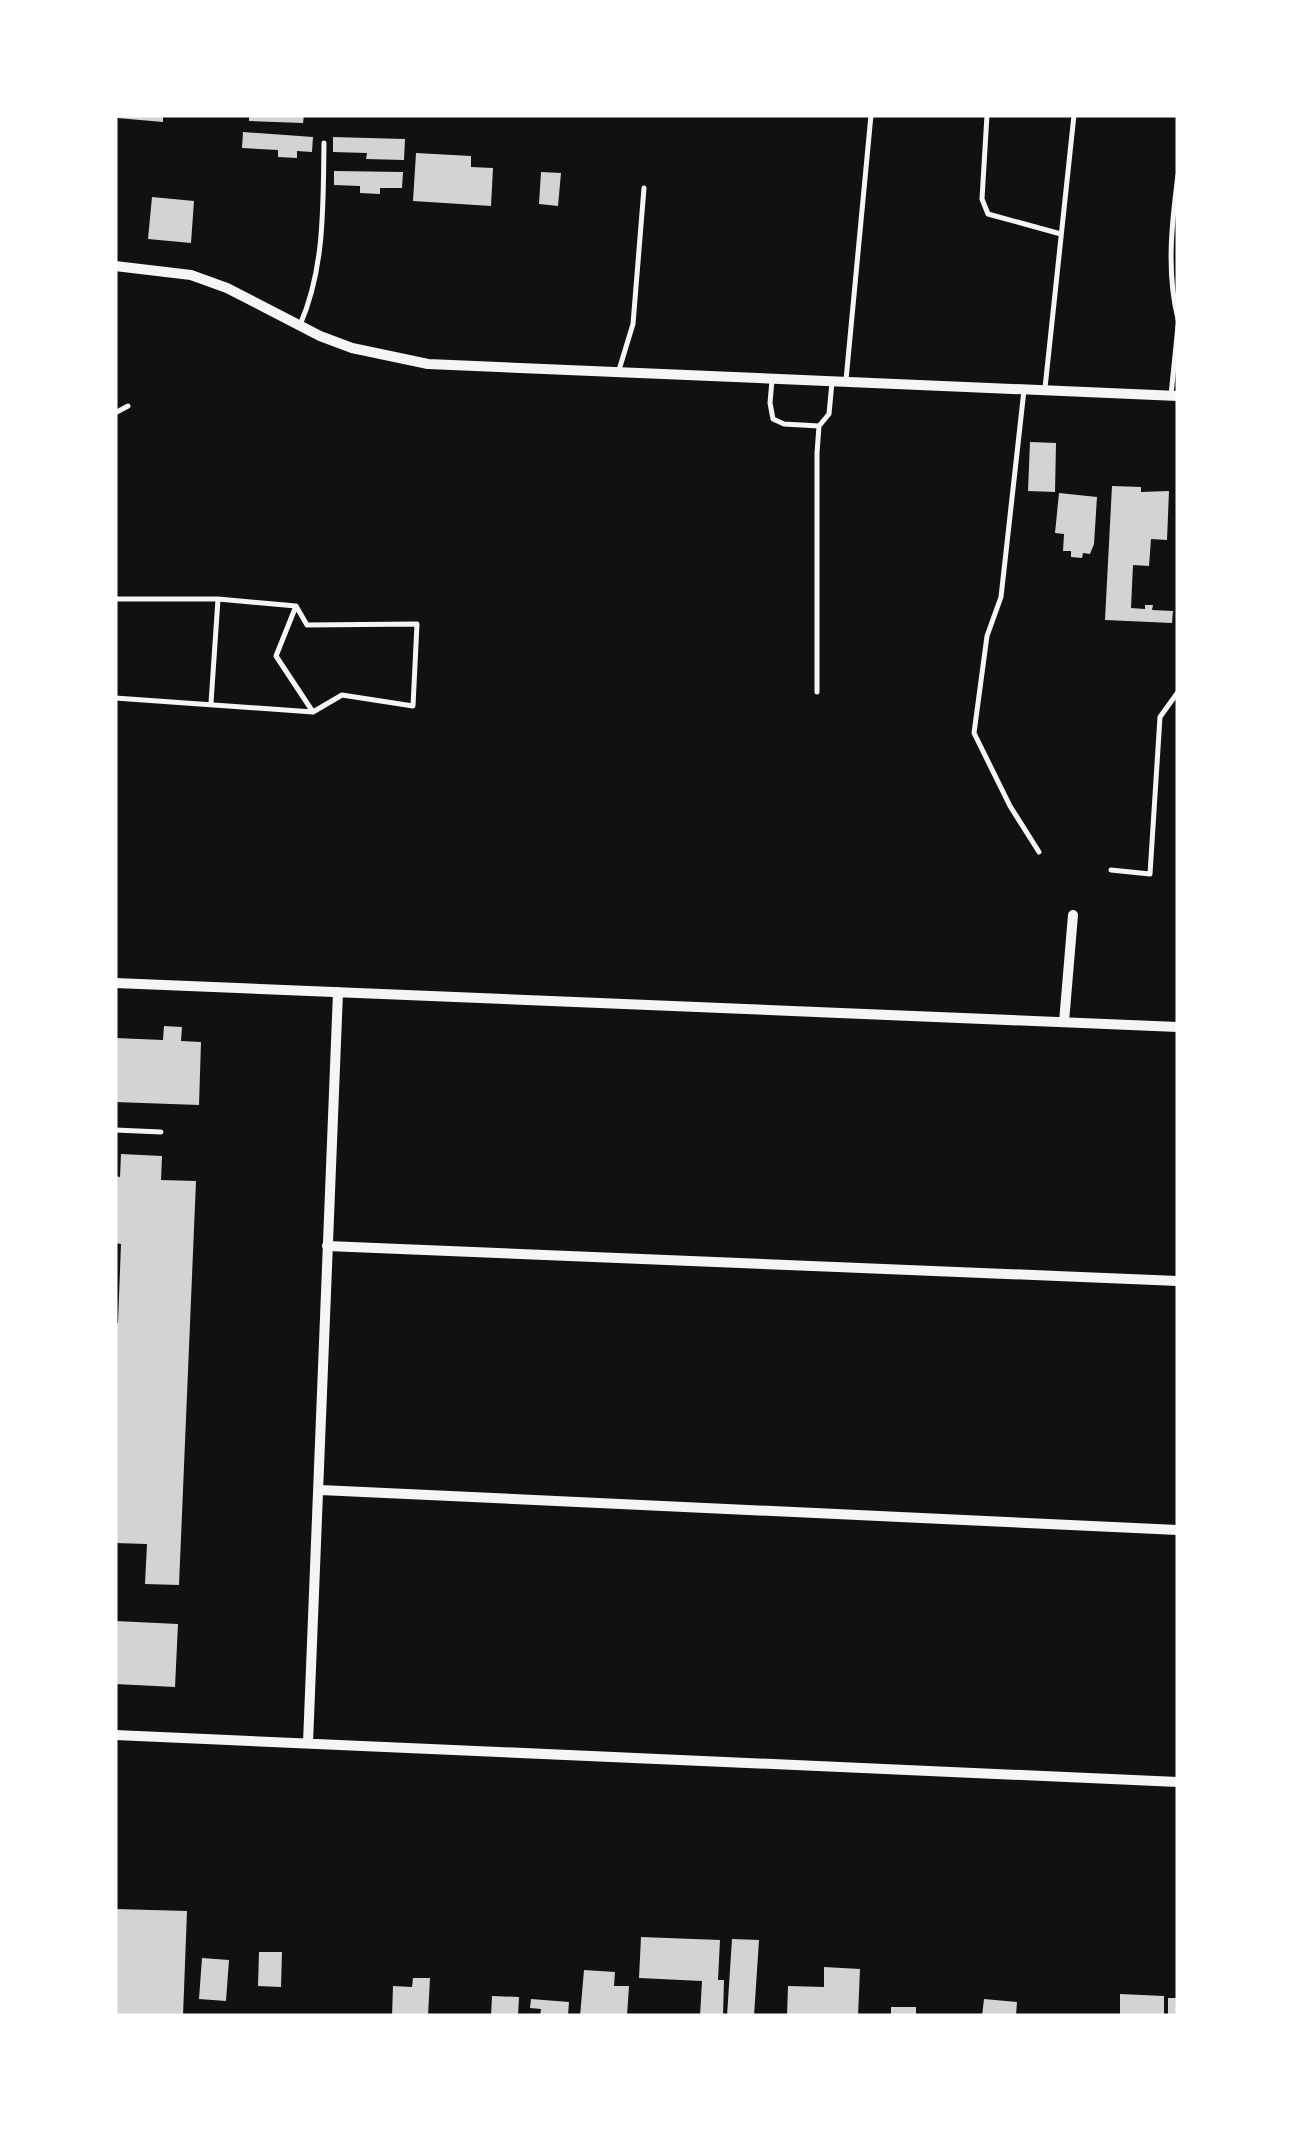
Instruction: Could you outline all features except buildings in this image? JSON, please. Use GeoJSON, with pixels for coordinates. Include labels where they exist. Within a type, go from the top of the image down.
{"type":"FeatureCollection","features":[{"type":"Feature","properties":{"kind":"street"},"geometry":{"type":"LineString","coordinates":[[115,266],[191,275],[228,288],[352,348],[401,360],[517,369],[1174,396]]}},
{"type":"Feature","properties":{"kind":"street"},"geometry":{"type":"LineString","coordinates":[[1064,1022],[1073,915]]}},
{"type":"Feature","properties":{"kind":"street"},"geometry":{"type":"LineString","coordinates":[[115,983],[1178,1027]]}},
{"type":"Feature","properties":{"kind":"street"},"geometry":{"type":"LineString","coordinates":[[308,1743],[338,992]]}},
{"type":"Feature","properties":{"kind":"street"},"geometry":{"type":"LineString","coordinates":[[327,1246],[1178,1281]]}},
{"type":"Feature","properties":{"kind":"street"},"geometry":{"type":"LineString","coordinates":[[320,1490],[1178,1530]]}},
{"type":"Feature","properties":{"kind":"street"},"geometry":{"type":"LineString","coordinates":[[115,1735],[1178,1782]]}},
{"type":"Feature","properties":{"kind":"lane"},"geometry":{"type":"LineString","coordinates":[[846,380],[871,115]]}},
{"type":"Feature","properties":{"kind":"lane"},"geometry":{"type":"LineString","coordinates":[[987,115],[982,199],[988,214],[1061,234]]}},
{"type":"Feature","properties":{"kind":"lane"},"geometry":{"type":"LineString","coordinates":[[1045,388],[1074,115]]}},
{"type":"Feature","properties":{"kind":"lane"},"geometry":{"type":"LineString","coordinates":[[300,325],[314,291],[324,206],[324,143]]}},
{"type":"Feature","properties":{"kind":"lane"},"geometry":{"type":"LineString","coordinates":[[1174,396],[1178,322],[1172,297],[1172,220],[1178,174]]}},
{"type":"Feature","properties":{"kind":"lane"},"geometry":{"type":"LineString","coordinates":[[618,372],[633,324],[644,188]]}},
{"type":"Feature","properties":{"kind":"lane"},"geometry":{"type":"LineString","coordinates":[[772,377],[770,403],[774,419],[784,424],[819,426]]}},
{"type":"Feature","properties":{"kind":"lane"},"geometry":{"type":"LineString","coordinates":[[817,692],[819,426],[829,414],[832,379]]}},
{"type":"Feature","properties":{"kind":"lane"},"geometry":{"type":"LineString","coordinates":[[1025,387],[1001,596],[987,636],[974,710],[974,733],[1010,806],[1039,852]]}},
{"type":"Feature","properties":{"kind":"lane"},"geometry":{"type":"LineString","coordinates":[[115,413],[128,406]]}},
{"type":"Feature","properties":{"kind":"lane"},"geometry":{"type":"LineString","coordinates":[[115,599],[296,606]]}},
{"type":"Feature","properties":{"kind":"lane"},"geometry":{"type":"LineString","coordinates":[[211,703],[218,600]]}},
{"type":"Feature","properties":{"kind":"lane"},"geometry":{"type":"LineString","coordinates":[[115,698],[313,712],[342,695],[413,706],[418,624],[307,624],[296,606]]}},
{"type":"Feature","properties":{"kind":"lane"},"geometry":{"type":"LineString","coordinates":[[296,606],[276,656],[313,712]]}},
{"type":"Feature","properties":{"kind":"lane"},"geometry":{"type":"LineString","coordinates":[[1111,870],[1150,874],[1160,717],[1178,692]]}},
{"type":"Feature","properties":{"kind":"lane"},"geometry":{"type":"LineString","coordinates":[[115,1130],[160,1132]]}}]}
